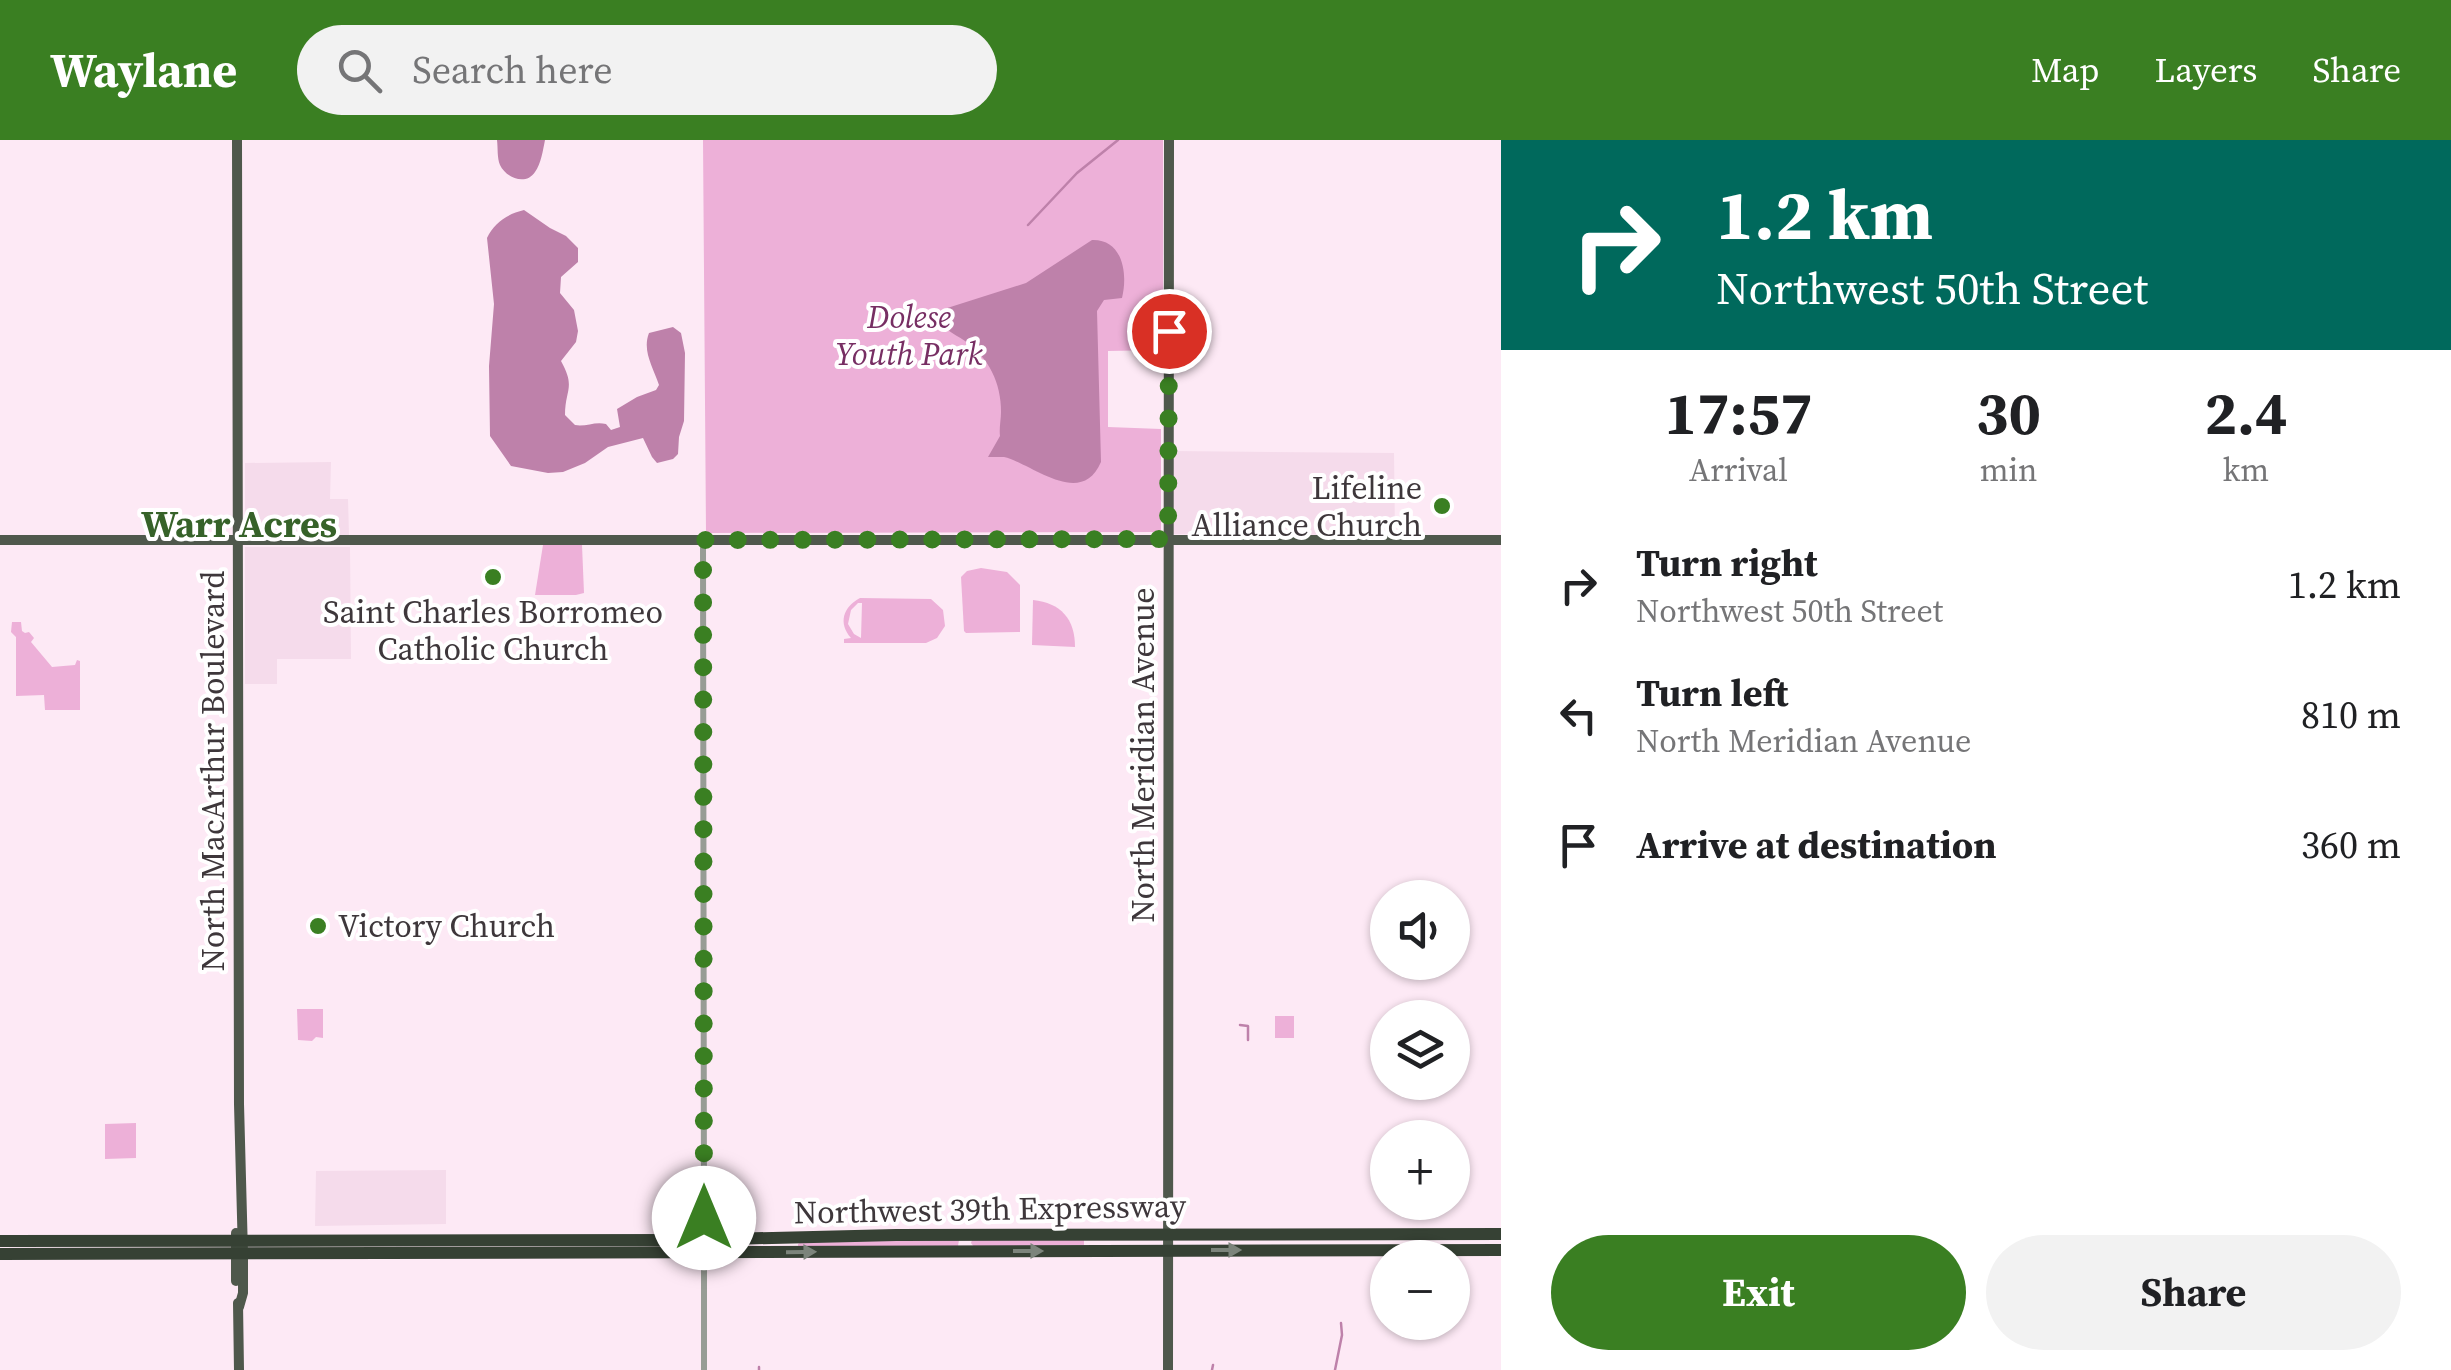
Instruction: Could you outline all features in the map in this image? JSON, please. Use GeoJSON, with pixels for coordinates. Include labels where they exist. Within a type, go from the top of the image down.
{"type":"FeatureCollection","features":[{"type":"Feature","properties":{"kind":"highway","name":"Northwest 39th Expressway"},"geometry":{"type":"LineString","coordinates":[[704,1247],[878,1235],[1501,1234]]}},
{"type":"Feature","properties":{"kind":"highway","name":"Northwest 39th Expressway"},"geometry":{"type":"LineString","coordinates":[[0,1241],[31,1247],[1501,1250]]}},
{"type":"Feature","properties":{"kind":"highway","name":"Northwest 39th Expressway"},"geometry":{"type":"LineString","coordinates":[[0,1254],[31,1247]]}},
{"type":"Feature","properties":{"kind":"main road","name":"North MacArthur Boulevard"},"geometry":{"type":"LineString","coordinates":[[237,140],[239,1370]]}},
{"type":"Feature","properties":{"kind":"main road","name":"North Meridian Avenue"},"geometry":{"type":"LineString","coordinates":[[1168,1370],[1169,140]]}},
{"type":"Feature","properties":{"kind":"main road"},"geometry":{"type":"LineString","coordinates":[[0,540],[1501,540]]}},
{"type":"Feature","properties":{"kind":"street"},"geometry":{"type":"LineString","coordinates":[[703,540],[704,1370]]}},
{"type":"Feature","properties":{"kind":"shaded area"},"geometry":{"type":"Polygon","coordinates":[[[497,140],[545,140],[535,172],[527,179],[511,177],[500,165],[497,140]]]}},
{"type":"Feature","properties":{"kind":"shaded area"},"geometry":{"type":"Polygon","coordinates":[[[524,210],[578,248],[578,262],[561,277],[560,293],[574,310],[578,331],[576,342],[561,361],[569,383],[565,415],[575,425],[602,423],[611,430],[620,427],[617,409],[659,385],[648,353],[649,333],[673,327],[681,333],[685,353],[684,421],[678,454],[673,459],[657,463],[643,438],[608,447],[563,472],[548,473],[511,466],[490,436],[489,366],[494,304],[487,238],[502,220],[524,210]]]}},
{"type":"Feature","properties":{"kind":"shaded area"},"geometry":{"type":"Polygon","coordinates":[[[1092,240],[1111,245],[1117,252],[1124,289],[1122,298],[1104,300],[1097,311],[1101,462],[1092,476],[1069,483],[1004,457],[988,457],[1000,436],[996,381],[981,355],[944,327],[935,315],[1026,283],[1092,240]]]}},
{"type":"Feature","properties":{"kind":"shaded area"},"geometry":{"type":"Polygon","coordinates":[[[1173,451],[1394,453],[1395,535],[1173,534],[1173,451]]]}},
{"type":"Feature","properties":{"kind":"shaded area"},"geometry":{"type":"Polygon","coordinates":[[[331,462],[330,499],[348,499],[349,535],[251,534],[245,529],[245,463],[331,462]]]}},
{"type":"Feature","properties":{"kind":"shaded area"},"geometry":{"type":"Polygon","coordinates":[[[245,547],[350,547],[351,659],[277,659],[277,684],[245,684],[245,547]]]}},
{"type":"Feature","properties":{"kind":"shaded area"},"geometry":{"type":"Polygon","coordinates":[[[446,1170],[446,1224],[315,1226],[316,1171],[446,1170]]]}},
{"type":"Feature","properties":{"kind":"green space","name":"Dolese Youth Park"},"geometry":{"type":"Polygon","coordinates":[[[703,140],[1163,140],[1163,350],[1108,351],[1108,427],[1161,429],[1161,532],[706,533],[703,140]]]}},
{"type":"Feature","properties":{"kind":"green space"},"geometry":{"type":"Polygon","coordinates":[[[543,545],[582,545],[584,593],[535,595],[543,545]]]}},
{"type":"Feature","properties":{"kind":"green space"},"geometry":{"type":"Polygon","coordinates":[[[981,568],[1007,572],[1020,585],[1020,632],[964,631],[961,577],[967,571],[981,568]]]}},
{"type":"Feature","properties":{"kind":"green space"},"geometry":{"type":"Polygon","coordinates":[[[860,598],[931,599],[943,610],[945,626],[937,638],[926,643],[844,643],[844,639],[851,638],[844,616],[860,598]],[[862,603],[851,610],[848,624],[861,638],[862,603]]]}},
{"type":"Feature","properties":{"kind":"green space"},"geometry":{"type":"Polygon","coordinates":[[[1033,600],[1064,614],[1072,628],[1075,647],[1032,645],[1033,600]]]}},
{"type":"Feature","properties":{"kind":"green space"},"geometry":{"type":"Polygon","coordinates":[[[12,622],[21,622],[22,631],[34,638],[31,642],[52,667],[80,661],[80,710],[45,710],[44,695],[16,696],[16,637],[11,632],[12,622]]]}},
{"type":"Feature","properties":{"kind":"green space"},"geometry":{"type":"Polygon","coordinates":[[[297,1009],[323,1009],[323,1038],[298,1040],[297,1009]]]}},
{"type":"Feature","properties":{"kind":"green space"},"geometry":{"type":"Polygon","coordinates":[[[1275,1016],[1294,1016],[1294,1038],[1275,1038],[1275,1016]]]}},
{"type":"Feature","properties":{"kind":"green space"},"geometry":{"type":"Polygon","coordinates":[[[136,1123],[136,1158],[105,1159],[105,1124],[136,1123]]]}},
{"type":"Feature","properties":{"kind":"green space"},"geometry":{"type":"Polygon","coordinates":[[[959,1240],[958,1246],[798,1247],[802,1241],[959,1240]]]}},
{"type":"Feature","properties":{"kind":"green space"},"geometry":{"type":"Polygon","coordinates":[[[972,1240],[1084,1240],[1084,1245],[974,1247],[972,1240]]]}},
{"type":"Feature","properties":{"kind":"waterway"},"geometry":{"type":"LineString","coordinates":[[1028,225],[1077,173],[1118,140]]}},
{"type":"Feature","properties":{"kind":"waterway"},"geometry":{"type":"LineString","coordinates":[[1240,1025],[1248,1026],[1248,1040]]}},
{"type":"Feature","properties":{"kind":"waterway"},"geometry":{"type":"LineString","coordinates":[[1335,1370],[1341,1323]]}},
{"type":"Feature","properties":{"kind":"waterway"},"geometry":{"type":"LineString","coordinates":[[1212,1370],[1213,1365]]}},
{"type":"Feature","properties":{"kind":"place","name":"Lifeline Alliance Church"},"geometry":{"type":"Point","coordinates":[1442,506]}},
{"type":"Feature","properties":{"kind":"place","name":"Saint Charles Borromeo Catholic Church"},"geometry":{"type":"Point","coordinates":[493,577]}},
{"type":"Feature","properties":{"kind":"place","name":"Victory Church"},"geometry":{"type":"Point","coordinates":[318,926]}},
{"type":"Feature","properties":{"kind":"district","name":"Warr Acres"},"geometry":{"type":"Point","coordinates":[239,524]}},
{"type":"Feature","properties":{"kind":"route"},"geometry":{"type":"LineString","coordinates":[[704,1218],[703,540],[1168,539],[1169,331]]}}]}
